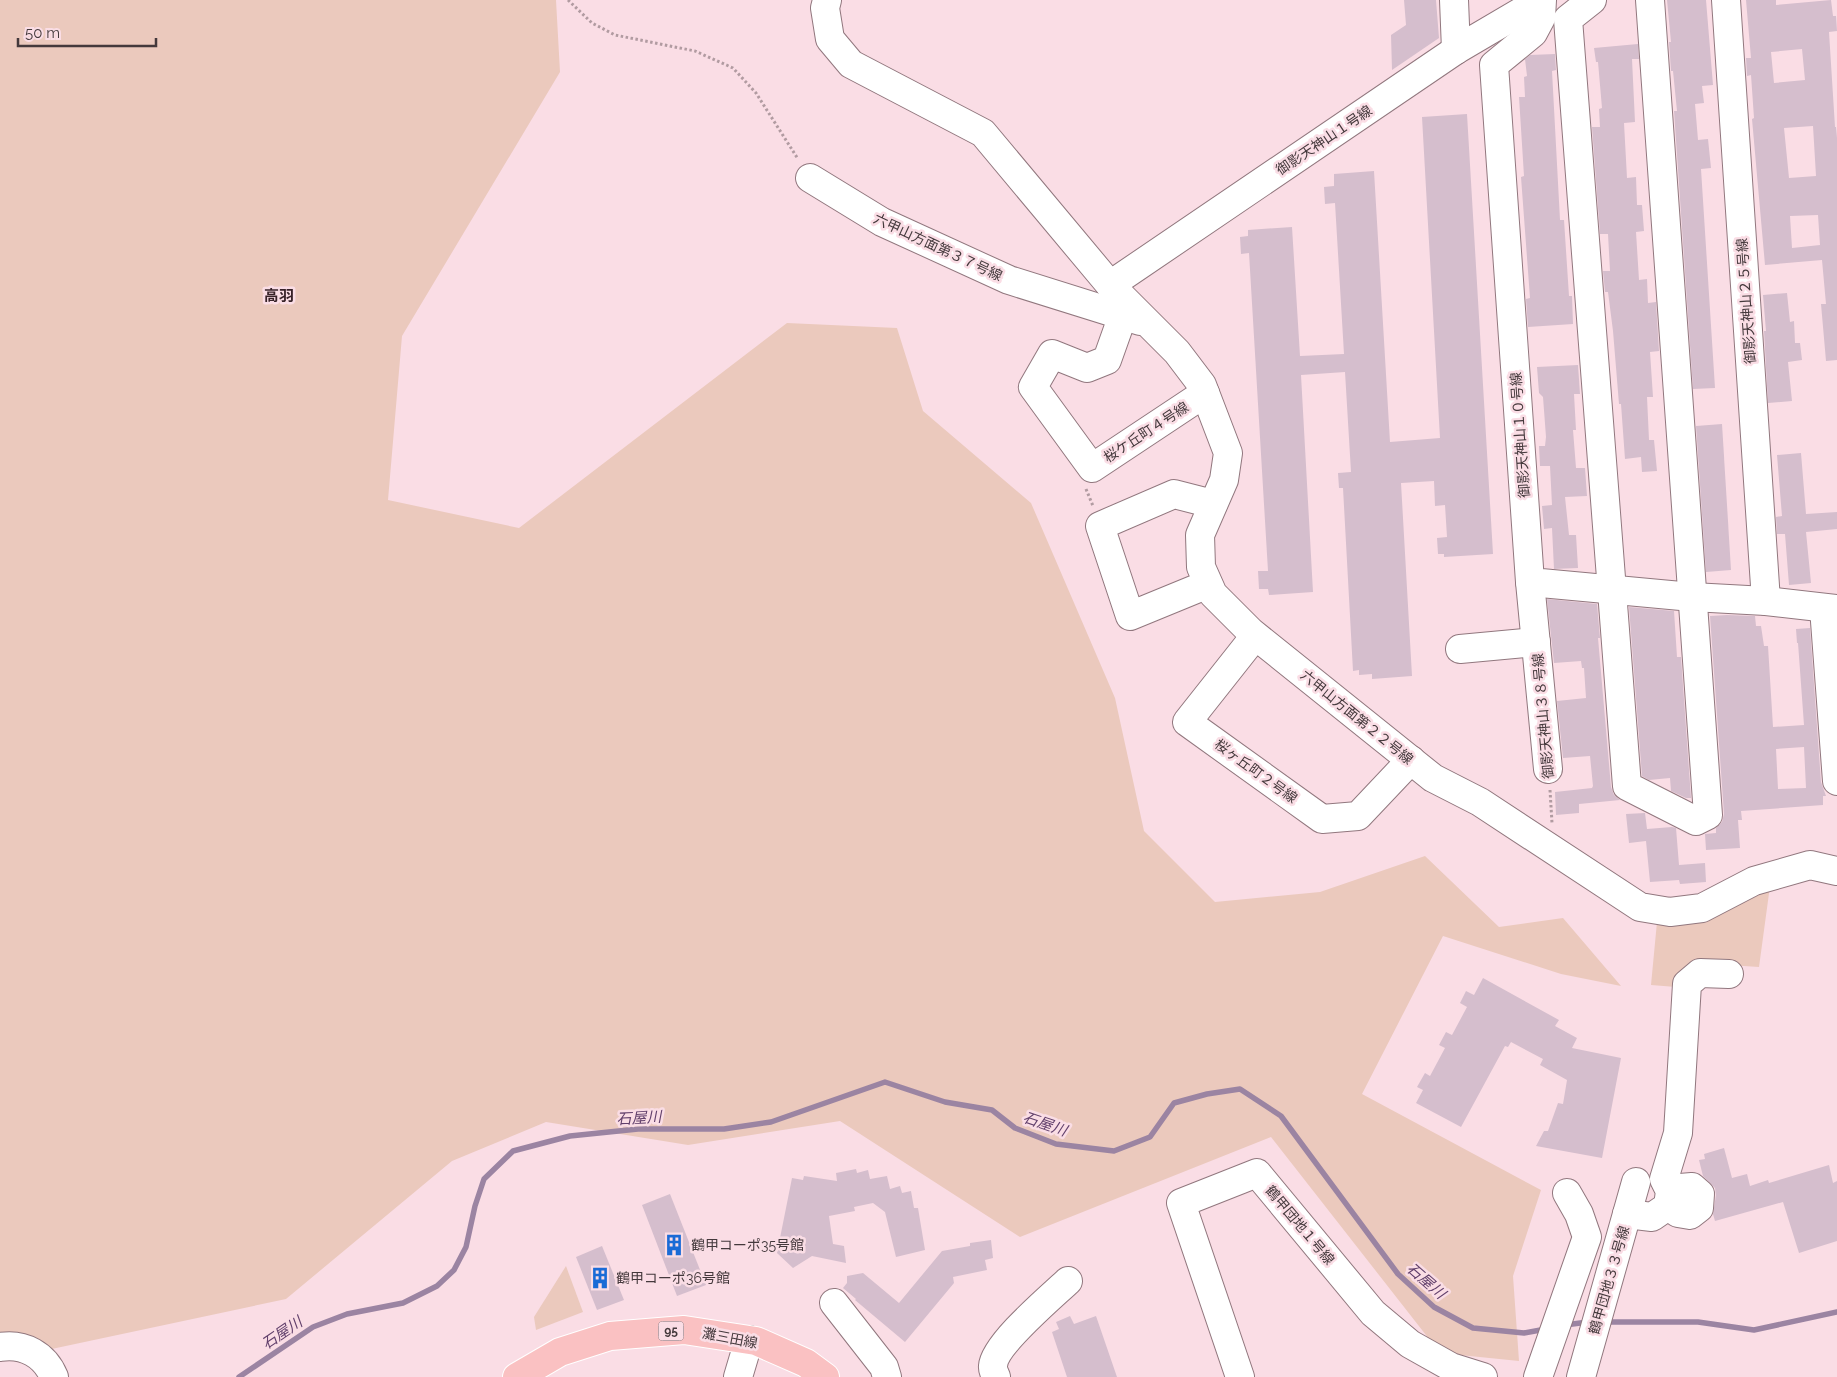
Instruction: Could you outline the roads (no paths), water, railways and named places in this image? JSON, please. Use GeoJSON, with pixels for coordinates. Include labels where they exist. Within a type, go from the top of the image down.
{"type":"FeatureCollection","features":[{"type":"Feature","properties":{"kind":"main road","name":"灘三田線"},"geometry":{"type":"LineString","coordinates":[[517,1377],[560,1352],[610,1336],[684,1330],[756,1341],[806,1363],[825,1377]]}},
{"type":"Feature","properties":{"kind":"street","name":"六甲山方面第２２号線"},"geometry":{"type":"LineString","coordinates":[[827,0],[825,8],[830,39],[852,64],[983,132],[1110,285],[1135,319],[1177,352],[1202,385],[1228,453],[1224,480],[1200,535],[1201,567],[1213,594],[1255,636],[1433,778],[1480,802],[1640,906],[1670,912],[1702,908],[1754,881],[1810,865],[1837,871]]}},
{"type":"Feature","properties":{"kind":"street"},"geometry":{"type":"LineString","coordinates":[[1454,0],[1456,50]]}},
{"type":"Feature","properties":{"kind":"street","name":"御影天神山１号線"},"geometry":{"type":"LineString","coordinates":[[1110,285],[1456,50],[1542,0]]}},
{"type":"Feature","properties":{"kind":"street","name":"御影天神山１０号線"},"geometry":{"type":"LineString","coordinates":[[1530,582],[1494,65],[1532,33],[1541,18],[1542,0]]}},
{"type":"Feature","properties":{"kind":"street"},"geometry":{"type":"LineString","coordinates":[[1592,0],[1568,19],[1627,786],[1696,821],[1708,815],[1650,0]]}},
{"type":"Feature","properties":{"kind":"street","name":"御影天神山２５号線"},"geometry":{"type":"LineString","coordinates":[[1726,0],[1766,601]]}},
{"type":"Feature","properties":{"kind":"street","name":"六甲山方面第３７号線"},"geometry":{"type":"LineString","coordinates":[[810,178],[882,222],[1009,280],[1135,319]]}},
{"type":"Feature","properties":{"kind":"street","name":"桜ケ丘町４号線"},"geometry":{"type":"LineString","coordinates":[[1135,319],[1107,360],[1087,368],[1052,354],[1033,387],[1092,468],[1205,393]]}},
{"type":"Feature","properties":{"kind":"street"},"geometry":{"type":"LineString","coordinates":[[1208,584],[1130,616],[1100,526],[1174,494],[1213,504]]}},
{"type":"Feature","properties":{"kind":"street"},"geometry":{"type":"LineString","coordinates":[[1530,582],[1612,588],[1692,597],[1766,601],[1830,609],[1837,781]]}},
{"type":"Feature","properties":{"kind":"street","name":"御影天神山３８号線"},"geometry":{"type":"LineString","coordinates":[[1530,582],[1548,769]]}},
{"type":"Feature","properties":{"kind":"street","name":"桜ヶ丘町２号線"},"geometry":{"type":"LineString","coordinates":[[1255,636],[1187,722],[1322,819],[1358,816],[1411,760]]}},
{"type":"Feature","properties":{"kind":"street"},"geometry":{"type":"LineString","coordinates":[[1460,649],[1536,642]]}},
{"type":"Feature","properties":{"kind":"street"},"geometry":{"type":"LineString","coordinates":[[1627,1214],[1652,1217],[1669,1198],[1664,1179],[1678,1133],[1687,984],[1700,972],[1729,974]]}},
{"type":"Feature","properties":{"kind":"street","name":"鶴甲団地１号線"},"geometry":{"type":"LineString","coordinates":[[1240,1377],[1181,1203],[1257,1174],[1373,1313],[1410,1344],[1452,1367],[1483,1377]]}},
{"type":"Feature","properties":{"kind":"street","name":"鶴甲団地３３号線"},"geometry":{"type":"LineString","coordinates":[[1581,1377],[1636,1182]]}},
{"type":"Feature","properties":{"kind":"street"},"geometry":{"type":"LineString","coordinates":[[1538,1377],[1584,1246],[1579,1214],[1567,1193]]}},
{"type":"Feature","properties":{"kind":"street"},"geometry":{"type":"LineString","coordinates":[[1584,1246],[1616,1251]]}},
{"type":"Feature","properties":{"kind":"street"},"geometry":{"type":"LineString","coordinates":[[996,1377],[992,1365],[1000,1349],[1016,1330],[1068,1281]]}},
{"type":"Feature","properties":{"kind":"street"},"geometry":{"type":"LineString","coordinates":[[834,1303],[884,1367],[887,1377]]}},
{"type":"Feature","properties":{"kind":"street"},"geometry":{"type":"LineString","coordinates":[[738,1377],[749,1340]]}},
{"type":"Feature","properties":{"kind":"street"},"geometry":{"type":"LineString","coordinates":[[0,1347],[21,1347],[41,1357],[50,1368],[54,1377]]}},
{"type":"Feature","properties":{"kind":"waterway","name":"石屋川"},"geometry":{"type":"LineString","coordinates":[[239,1377],[313,1327],[347,1314],[403,1303],[437,1286],[454,1270],[466,1247],[475,1206],[484,1179],[513,1151],[570,1136],[638,1129],[724,1129],[771,1122],[885,1082],[945,1102],[992,1110],[1015,1128],[1056,1144],[1114,1151],[1150,1137],[1174,1103],[1207,1094],[1240,1089],[1281,1116],[1398,1274],[1434,1307],[1473,1328],[1524,1333],[1546,1329]]}},
{"type":"Feature","properties":{"kind":"waterway","name":"石屋川"},"geometry":{"type":"LineString","coordinates":[[1605,1322],[1698,1322],[1754,1330],[1837,1312]]}},
{"type":"Feature","properties":{"kind":"waterway","name":"石屋川"},"geometry":{"type":"LineString","coordinates":[[1565,1325],[1588,1322]]}},
{"type":"Feature","properties":{"kind":"place","name":"鶴甲コーポ35号館"},"geometry":{"type":"Point","coordinates":[674,1245]}},
{"type":"Feature","properties":{"kind":"place","name":"鶴甲コーポ36号館"},"geometry":{"type":"Point","coordinates":[600,1278]}},
{"type":"Feature","properties":{"kind":"district","name":"高羽"},"geometry":{"type":"Point","coordinates":[279,296]}}]}
